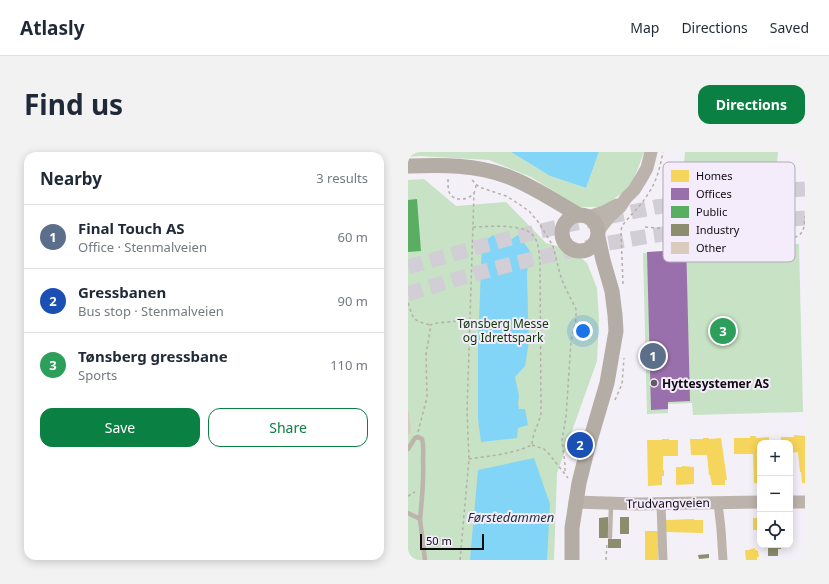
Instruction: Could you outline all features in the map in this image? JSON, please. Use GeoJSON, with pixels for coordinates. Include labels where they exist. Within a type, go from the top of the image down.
{"type":"FeatureCollection","features":[{"type":"Feature","properties":{"kind":"main road"},"geometry":{"type":"LineString","coordinates":[[626,198],[620,207],[609,217],[592,247],[581,251],[570,248],[566,244],[562,233],[563,227],[569,219],[574,216],[604,212],[616,206],[626,198],[634,190],[642,177],[651,152]]}},
{"type":"Feature","properties":{"kind":"main road"},"geometry":{"type":"LineString","coordinates":[[408,166],[446,165],[482,169],[510,177],[583,216],[591,218],[596,224],[601,255],[612,291],[616,315],[616,331],[610,372],[583,462],[575,502],[572,528],[572,560]]}},
{"type":"Feature","properties":{"kind":"main road"},"geometry":{"type":"LineString","coordinates":[[545,196],[559,216],[563,227]]}},
{"type":"Feature","properties":{"kind":"main road"},"geometry":{"type":"LineString","coordinates":[[581,251],[593,261],[601,274],[608,306],[613,346]]}},
{"type":"Feature","properties":{"kind":"main road","name":"Trudvangveien"},"geometry":{"type":"LineString","coordinates":[[575,502],[611,504],[757,502]]}},
{"type":"Feature","properties":{"kind":"main road"},"geometry":{"type":"LineString","coordinates":[[793,502],[805,502]]}},
{"type":"Feature","properties":{"kind":"street"},"geometry":{"type":"LineString","coordinates":[[718,503],[723,560]]}},
{"type":"Feature","properties":{"kind":"street"},"geometry":{"type":"LineString","coordinates":[[661,504],[663,560]]}},
{"type":"Feature","properties":{"kind":"lane"},"geometry":{"type":"LineString","coordinates":[[408,449],[415,438],[422,439],[423,492],[420,519],[425,560]]}},
{"type":"Feature","properties":{"kind":"lane"},"geometry":{"type":"LineString","coordinates":[[610,537],[611,504]]}},
{"type":"Feature","properties":{"kind":"lane"},"geometry":{"type":"LineString","coordinates":[[408,513],[420,519]]}},
{"type":"Feature","properties":{"kind":"path"},"geometry":{"type":"LineString","coordinates":[[448,180],[448,191],[455,199],[461,200],[474,193]]}},
{"type":"Feature","properties":{"kind":"path"},"geometry":{"type":"LineString","coordinates":[[460,560],[468,459],[467,411],[469,320],[474,193],[476,184],[479,187],[506,196],[519,204],[530,212],[539,223],[553,246],[560,274],[576,309],[576,319],[571,341],[566,417],[562,440],[565,474]]}},
{"type":"Feature","properties":{"kind":"path"},"geometry":{"type":"LineString","coordinates":[[795,237],[800,235],[804,230],[805,216]]}},
{"type":"Feature","properties":{"kind":"path"},"geometry":{"type":"LineString","coordinates":[[473,227],[519,228],[532,233],[536,239],[540,262],[540,420],[532,440],[532,445]]}},
{"type":"Feature","properties":{"kind":"path"},"geometry":{"type":"LineString","coordinates":[[645,227],[663,228]]}},
{"type":"Feature","properties":{"kind":"path"},"geometry":{"type":"LineString","coordinates":[[408,303],[414,318],[417,321],[430,325],[469,320]]}},
{"type":"Feature","properties":{"kind":"path"},"geometry":{"type":"LineString","coordinates":[[417,438],[427,397],[426,354],[430,325]]}},
{"type":"Feature","properties":{"kind":"path"},"geometry":{"type":"LineString","coordinates":[[468,459],[516,450],[532,445],[544,449],[570,482]]}},
{"type":"Feature","properties":{"kind":"path"},"geometry":{"type":"LineString","coordinates":[[606,560],[608,539],[610,537]]}},
{"type":"Feature","properties":{"kind":"green space"},"geometry":{"type":"Polygon","coordinates":[[[408,152],[511,152],[550,176],[586,188],[599,152],[644,152],[631,187],[602,207],[579,207],[531,177],[489,160],[419,156],[408,157],[408,152]]]}},
{"type":"Feature","properties":{"kind":"green space"},"geometry":{"type":"Polygon","coordinates":[[[685,152],[778,152],[777,162],[684,162],[685,152]]]}},
{"type":"Feature","properties":{"kind":"green space","name":"Tønsberg Messe og Idrettspark"},"geometry":{"type":"Polygon","coordinates":[[[424,179],[456,206],[506,202],[546,243],[571,250],[587,263],[597,288],[599,320],[597,361],[557,473],[554,560],[408,560],[408,180],[424,179]]]}},
{"type":"Feature","properties":{"kind":"green space"},"geometry":{"type":"Polygon","coordinates":[[[795,244],[799,244],[803,412],[693,415],[692,403],[668,404],[668,413],[647,414],[643,253],[659,252],[659,260],[663,260],[663,262],[795,262],[795,244]]]}},
{"type":"Feature","properties":{"kind":"water"},"geometry":{"type":"Polygon","coordinates":[[[511,152],[599,152],[586,188],[550,176],[511,152]]]}},
{"type":"Feature","properties":{"kind":"water"},"geometry":{"type":"Polygon","coordinates":[[[493,235],[504,244],[518,235],[530,251],[527,273],[529,341],[525,366],[515,377],[519,396],[519,409],[525,409],[528,425],[518,428],[517,438],[481,442],[478,419],[478,346],[482,243],[493,235]]]}},
{"type":"Feature","properties":{"kind":"water","name":"Førstedammen"},"geometry":{"type":"Polygon","coordinates":[[[534,458],[550,504],[547,560],[470,560],[478,470],[534,458]]]}},
{"type":"Feature","properties":{"kind":"building: Homes"},"geometry":{"type":"Polygon","coordinates":[[[794,435],[805,436],[805,483],[802,483],[798,452],[793,453],[793,440],[781,440],[781,437],[794,437],[794,435]]]}},
{"type":"Feature","properties":{"kind":"building: Homes"},"geometry":{"type":"Polygon","coordinates":[[[750,436],[756,436],[756,438],[769,437],[769,440],[757,440],[757,483],[754,483],[753,454],[734,454],[734,438],[750,438],[750,436]]]}},
{"type":"Feature","properties":{"kind":"building: Homes"},"geometry":{"type":"Polygon","coordinates":[[[721,438],[727,480],[725,480],[725,485],[712,485],[709,475],[707,455],[691,455],[690,439],[721,438]]]}},
{"type":"Feature","properties":{"kind":"building: Homes"},"geometry":{"type":"Polygon","coordinates":[[[647,440],[678,440],[678,456],[663,456],[664,476],[662,476],[662,485],[648,486],[647,440]]]}},
{"type":"Feature","properties":{"kind":"building: Homes"},"geometry":{"type":"Polygon","coordinates":[[[676,467],[694,467],[694,484],[676,485],[676,467]]]}},
{"type":"Feature","properties":{"kind":"building: Homes"},"geometry":{"type":"Polygon","coordinates":[[[753,518],[757,518],[757,530],[753,530],[753,518]]]}},
{"type":"Feature","properties":{"kind":"building: Homes"},"geometry":{"type":"Polygon","coordinates":[[[666,520],[703,520],[703,533],[666,532],[666,520]]]}},
{"type":"Feature","properties":{"kind":"building: Homes"},"geometry":{"type":"Polygon","coordinates":[[[645,531],[658,531],[658,560],[645,560],[645,531]]]}},
{"type":"Feature","properties":{"kind":"building: Homes"},"geometry":{"type":"Polygon","coordinates":[[[755,548],[755,550],[758,551],[759,557],[757,557],[757,560],[746,560],[745,550],[755,548]]]}},
{"type":"Feature","properties":{"kind":"building: Offices"},"geometry":{"type":"Polygon","coordinates":[[[663,251],[663,262],[687,262],[690,401],[668,402],[668,409],[651,410],[647,252],[663,251]]]}},
{"type":"Feature","properties":{"kind":"building: Public"},"geometry":{"type":"Polygon","coordinates":[[[417,199],[421,251],[408,252],[408,200],[417,199]]]}},
{"type":"Feature","properties":{"kind":"building: Industry"},"geometry":{"type":"Polygon","coordinates":[[[608,517],[609,538],[599,538],[599,518],[608,517]]]}},
{"type":"Feature","properties":{"kind":"building: Industry"},"geometry":{"type":"Polygon","coordinates":[[[620,517],[629,517],[629,534],[620,534],[620,517]]]}},
{"type":"Feature","properties":{"kind":"building: Industry"},"geometry":{"type":"Polygon","coordinates":[[[608,539],[621,539],[621,548],[608,548],[608,539]]]}},
{"type":"Feature","properties":{"kind":"building: Industry"},"geometry":{"type":"Polygon","coordinates":[[[768,548],[781,548],[778,549],[778,556],[768,556],[768,548]]]}},
{"type":"Feature","properties":{"kind":"building: Industry"},"geometry":{"type":"Polygon","coordinates":[[[709,554],[709,558],[699,559],[698,555],[709,554]]]}},
{"type":"Feature","properties":{"kind":"building: Other"},"geometry":{"type":"Polygon","coordinates":[[[409,411],[411,434],[408,434],[409,411]]]}},
{"type":"Feature","properties":{"kind":"tunnel"},"geometry":{"type":"LineString","coordinates":[[795,190],[805,189]]}},
{"type":"Feature","properties":{"kind":"tunnel"},"geometry":{"type":"LineString","coordinates":[[408,267],[503,240],[562,226],[663,206]]}},
{"type":"Feature","properties":{"kind":"tunnel"},"geometry":{"type":"LineString","coordinates":[[795,219],[805,218]]}},
{"type":"Feature","properties":{"kind":"tunnel"},"geometry":{"type":"LineString","coordinates":[[408,294],[491,269],[604,244],[663,234]]}},
{"type":"Feature","properties":{"kind":"place","name":"Tønsberg gressbane"},"geometry":{"type":"Point","coordinates":[723,331]}},
{"type":"Feature","properties":{"kind":"place","name":"Final Touch AS"},"geometry":{"type":"Point","coordinates":[653,356]}},
{"type":"Feature","properties":{"kind":"place","name":"Hyttesystemer AS"},"geometry":{"type":"Point","coordinates":[654,383]}},
{"type":"Feature","properties":{"kind":"place","name":"Gressbanen"},"geometry":{"type":"Point","coordinates":[580,445]}}]}
